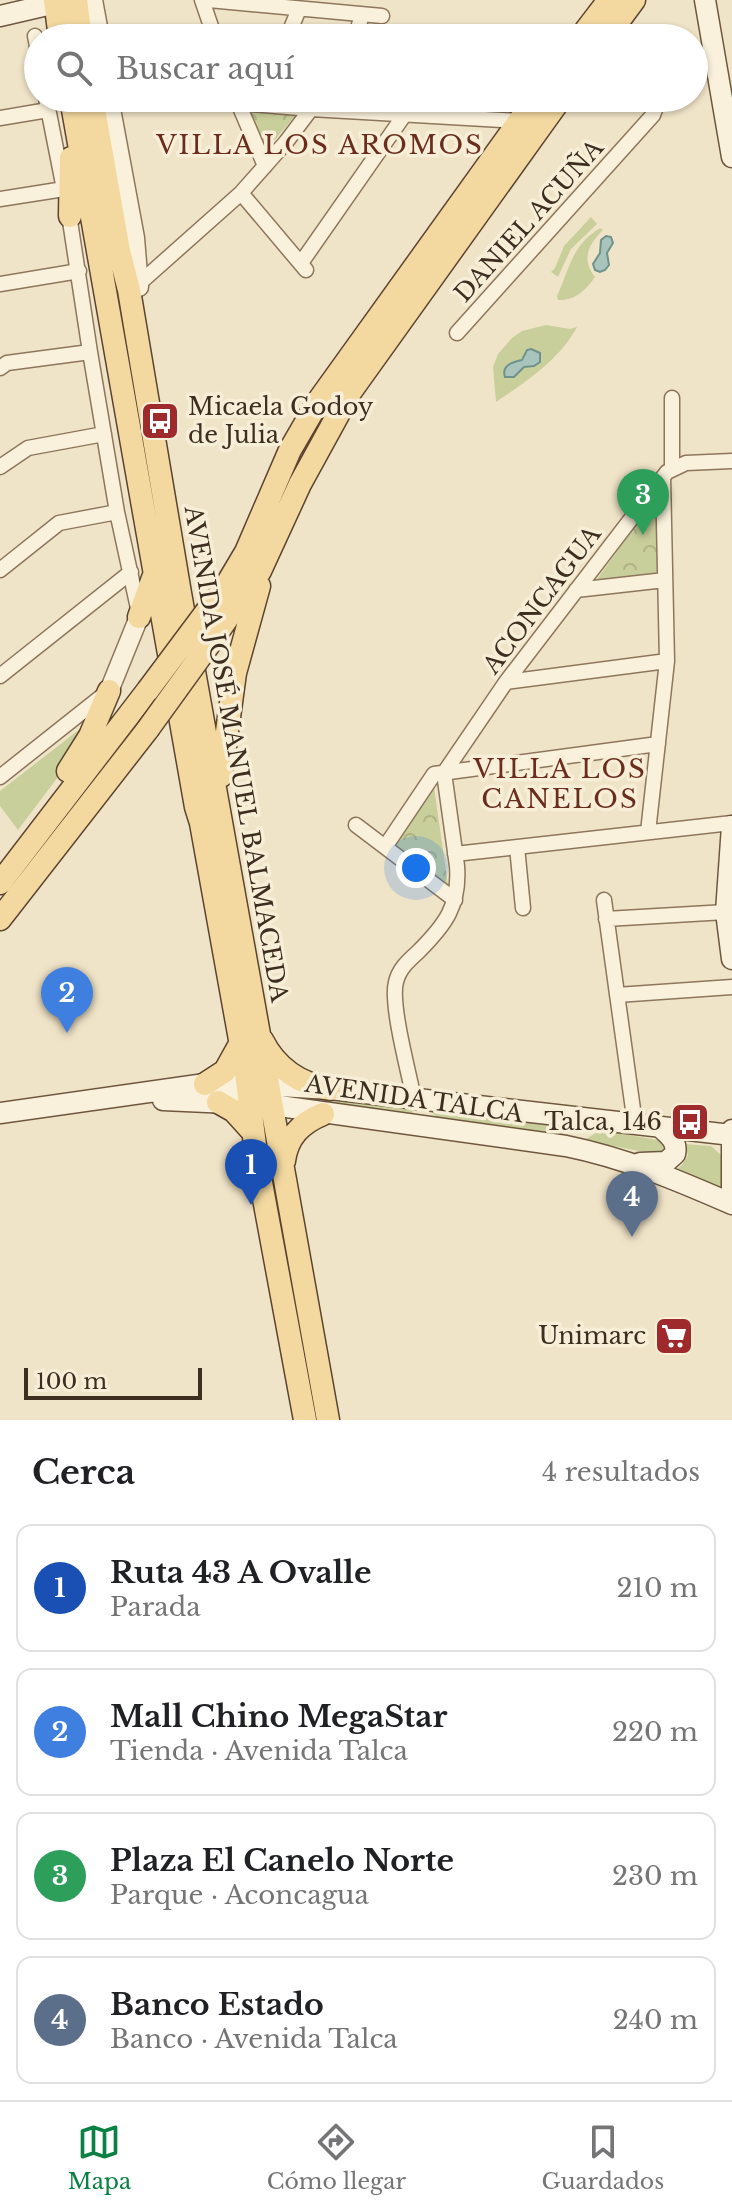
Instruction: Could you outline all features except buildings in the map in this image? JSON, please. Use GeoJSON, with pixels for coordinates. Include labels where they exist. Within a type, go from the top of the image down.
{"type":"FeatureCollection","features":[{"type":"Feature","properties":{"kind":"main road"},"geometry":{"type":"LineString","coordinates":[[0,16],[64,0]]}},
{"type":"Feature","properties":{"kind":"main road"},"geometry":{"type":"LineString","coordinates":[[61,24],[64,0]]}},
{"type":"Feature","properties":{"kind":"main road"},"geometry":{"type":"LineString","coordinates":[[64,0],[75,24]]}},
{"type":"Feature","properties":{"kind":"main road"},"geometry":{"type":"LineString","coordinates":[[591,24],[609,0]]}},
{"type":"Feature","properties":{"kind":"main road"},"geometry":{"type":"LineString","coordinates":[[616,24],[634,0]]}},
{"type":"Feature","properties":{"kind":"main road"},"geometry":{"type":"LineString","coordinates":[[705,0],[732,157]]}},
{"type":"Feature","properties":{"kind":"main road","name":"AVENIDA JOSÉ MANUEL BALMACEDA"},"geometry":{"type":"LineString","coordinates":[[73,112],[193,793],[250,1039]]}},
{"type":"Feature","properties":{"kind":"main road","name":"AVENIDA JOSÉ MANUEL BALMACEDA"},"geometry":{"type":"LineString","coordinates":[[94,112],[119,251],[134,289],[137,336],[218,797],[259,1094],[283,1170],[328,1420]]}},
{"type":"Feature","properties":{"kind":"main road"},"geometry":{"type":"LineString","coordinates":[[0,883],[224,589],[246,552],[297,437],[319,400],[526,112]]}},
{"type":"Feature","properties":{"kind":"main road"},"geometry":{"type":"LineString","coordinates":[[0,919],[148,729],[249,589],[300,484],[351,391],[551,112]]}},
{"type":"Feature","properties":{"kind":"main road"},"geometry":{"type":"LineString","coordinates":[[70,216],[75,125]]}},
{"type":"Feature","properties":{"kind":"main road"},"geometry":{"type":"LineString","coordinates":[[96,241],[112,281],[119,288],[134,289]]}},
{"type":"Feature","properties":{"kind":"main road"},"geometry":{"type":"LineString","coordinates":[[218,797],[235,673],[272,546]]}},
{"type":"Feature","properties":{"kind":"main road"},"geometry":{"type":"LineString","coordinates":[[139,617],[154,573]]}},
{"type":"Feature","properties":{"kind":"main road"},"geometry":{"type":"LineString","coordinates":[[0,863],[80,754],[109,691]]}},
{"type":"Feature","properties":{"kind":"main road"},"geometry":{"type":"LineString","coordinates":[[731,950],[726,912],[732,825]]}},
{"type":"Feature","properties":{"kind":"main road"},"geometry":{"type":"LineString","coordinates":[[253,1132],[212,1093],[250,1039],[284,1069],[310,1084],[330,1089]]}},
{"type":"Feature","properties":{"kind":"main road","name":"AVENIDA TALCA"},"geometry":{"type":"LineString","coordinates":[[0,1113],[127,1096],[259,1094],[330,1089],[732,1133]]}},
{"type":"Feature","properties":{"kind":"main road","name":"AVENIDA JOSÉ MANUEL BALMACEDA"},"geometry":{"type":"LineString","coordinates":[[259,1094],[253,1132],[305,1420]]}},
{"type":"Feature","properties":{"kind":"main road","name":"AVENIDA TALCA"},"geometry":{"type":"LineString","coordinates":[[259,1094],[323,1114],[606,1154],[732,1202]]}},
{"type":"Feature","properties":{"kind":"main road"},"geometry":{"type":"LineString","coordinates":[[414,1099],[420,1113],[434,1128]]}},
{"type":"Feature","properties":{"kind":"main road"},"geometry":{"type":"LineString","coordinates":[[283,1170],[286,1150],[293,1134],[323,1114]]}},
{"type":"Feature","properties":{"kind":"main road"},"geometry":{"type":"LineString","coordinates":[[632,1163],[666,1162],[673,1158],[676,1145],[660,1127]]}},
{"type":"Feature","properties":{"kind":"main road"},"geometry":{"type":"LineString","coordinates":[[732,1133],[732,1202]]}},
{"type":"Feature","properties":{"kind":"street"},"geometry":{"type":"LineString","coordinates":[[93,0],[97,24]]}},
{"type":"Feature","properties":{"kind":"street"},"geometry":{"type":"LineString","coordinates":[[202,0],[210,24]]}},
{"type":"Feature","properties":{"kind":"street"},"geometry":{"type":"LineString","coordinates":[[209,0],[382,16]]}},
{"type":"Feature","properties":{"kind":"street"},"geometry":{"type":"LineString","coordinates":[[293,24],[299,9]]}},
{"type":"Feature","properties":{"kind":"street"},"geometry":{"type":"LineString","coordinates":[[359,24],[362,15]]}},
{"type":"Feature","properties":{"kind":"street"},"geometry":{"type":"LineString","coordinates":[[0,118],[24,111]]}},
{"type":"Feature","properties":{"kind":"street"},"geometry":{"type":"LineString","coordinates":[[0,777],[109,691],[139,617],[117,512],[70,216],[49,112]]}},
{"type":"Feature","properties":{"kind":"street"},"geometry":{"type":"LineString","coordinates":[[112,112],[135,238],[134,289]]}},
{"type":"Feature","properties":{"kind":"street"},"geometry":{"type":"LineString","coordinates":[[242,112],[265,166]]}},
{"type":"Feature","properties":{"kind":"street"},"geometry":{"type":"LineString","coordinates":[[134,289],[241,193],[309,112]]}},
{"type":"Feature","properties":{"kind":"street"},"geometry":{"type":"LineString","coordinates":[[392,112],[520,121]]}},
{"type":"Feature","properties":{"kind":"street","name":"DANIEL ACUÑA"},"geometry":{"type":"LineString","coordinates":[[457,333],[654,112]]}},
{"type":"Feature","properties":{"kind":"street"},"geometry":{"type":"LineString","coordinates":[[241,193],[304,267],[405,114]]}},
{"type":"Feature","properties":{"kind":"street"},"geometry":{"type":"LineString","coordinates":[[0,199],[64,189]]}},
{"type":"Feature","properties":{"kind":"street"},"geometry":{"type":"LineString","coordinates":[[0,284],[79,271]]}},
{"type":"Feature","properties":{"kind":"street"},"geometry":{"type":"LineString","coordinates":[[0,368],[7,363],[90,352]]}},
{"type":"Feature","properties":{"kind":"street"},"geometry":{"type":"LineString","coordinates":[[648,832],[667,661],[667,473],[672,398]]}},
{"type":"Feature","properties":{"kind":"street"},"geometry":{"type":"LineString","coordinates":[[0,467],[28,448],[104,434]]}},
{"type":"Feature","properties":{"kind":"street"},"geometry":{"type":"LineString","coordinates":[[667,473],[686,463],[732,461]]}},
{"type":"Feature","properties":{"kind":"street","name":"ACONCAGUA"},"geometry":{"type":"LineString","coordinates":[[385,847],[434,774],[444,773],[506,682],[667,473]]}},
{"type":"Feature","properties":{"kind":"street"},"geometry":{"type":"LineString","coordinates":[[0,570],[59,523],[117,512]]}},
{"type":"Feature","properties":{"kind":"street"},"geometry":{"type":"LineString","coordinates":[[0,676],[131,572]]}},
{"type":"Feature","properties":{"kind":"street"},"geometry":{"type":"LineString","coordinates":[[576,590],[665,580]]}},
{"type":"Feature","properties":{"kind":"street"},"geometry":{"type":"LineString","coordinates":[[506,682],[667,661]]}},
{"type":"Feature","properties":{"kind":"street"},"geometry":{"type":"LineString","coordinates":[[414,1099],[394,999],[395,984],[405,965],[440,930],[455,900],[458,877],[444,773],[658,744]]}},
{"type":"Feature","properties":{"kind":"street"},"geometry":{"type":"LineString","coordinates":[[356,825],[455,900]]}},
{"type":"Feature","properties":{"kind":"street"},"geometry":{"type":"LineString","coordinates":[[455,854],[732,825]]}},
{"type":"Feature","properties":{"kind":"street"},"geometry":{"type":"LineString","coordinates":[[517,847],[523,908]]}},
{"type":"Feature","properties":{"kind":"street"},"geometry":{"type":"LineString","coordinates":[[604,900],[635,1124]]}},
{"type":"Feature","properties":{"kind":"street"},"geometry":{"type":"LineString","coordinates":[[606,919],[726,912]]}},
{"type":"Feature","properties":{"kind":"street"},"geometry":{"type":"LineString","coordinates":[[617,995],[732,987]]}},
{"type":"Feature","properties":{"kind":"green space"},"geometry":{"type":"Polygon","coordinates":[[[246,112],[298,112],[263,154],[246,112]]]}},
{"type":"Feature","properties":{"kind":"green space"},"geometry":{"type":"Polygon","coordinates":[[[591,217],[597,224],[571,249],[558,277],[551,272],[564,246],[591,217]]]}},
{"type":"Feature","properties":{"kind":"green space"},"geometry":{"type":"Polygon","coordinates":[[[600,228],[603,230],[593,241],[587,258],[595,277],[580,294],[558,300],[577,250],[600,228]]]}},
{"type":"Feature","properties":{"kind":"green space"},"geometry":{"type":"Polygon","coordinates":[[[546,325],[570,329],[577,327],[552,360],[496,402],[493,367],[498,354],[522,331],[546,325]],[[531,348],[527,350],[522,359],[506,366],[505,377],[514,377],[524,367],[535,366],[540,362],[540,353],[531,348]]]}},
{"type":"Feature","properties":{"kind":"green space"},"geometry":{"type":"Polygon","coordinates":[[[656,498],[658,573],[652,578],[592,586],[656,498]]]}},
{"type":"Feature","properties":{"kind":"green space"},"geometry":{"type":"Polygon","coordinates":[[[85,725],[70,761],[18,830],[0,806],[0,791],[85,725]]]}},
{"type":"Feature","properties":{"kind":"green space"},"geometry":{"type":"Polygon","coordinates":[[[434,787],[448,885],[396,848],[396,839],[434,787]]]}},
{"type":"Feature","properties":{"kind":"green space"},"geometry":{"type":"Polygon","coordinates":[[[292,1095],[409,1105],[415,1116],[294,1102],[292,1095]]]}},
{"type":"Feature","properties":{"kind":"green space"},"geometry":{"type":"Polygon","coordinates":[[[428,1108],[583,1124],[560,1134],[438,1119],[428,1108]]]}},
{"type":"Feature","properties":{"kind":"green space"},"geometry":{"type":"Polygon","coordinates":[[[601,1130],[663,1141],[669,1150],[659,1155],[584,1140],[601,1130]]]}},
{"type":"Feature","properties":{"kind":"green space"},"geometry":{"type":"Polygon","coordinates":[[[684,1144],[711,1146],[722,1156],[724,1185],[715,1189],[672,1173],[688,1155],[684,1144]]]}},
{"type":"Feature","properties":{"kind":"water"},"geometry":{"type":"Polygon","coordinates":[[[611,237],[613,243],[607,253],[609,265],[600,272],[595,270],[593,264],[600,253],[601,240],[611,237]]]}},
{"type":"Feature","properties":{"kind":"water"},"geometry":{"type":"Polygon","coordinates":[[[527,350],[540,353],[540,362],[524,367],[514,377],[505,377],[506,367],[522,360],[527,350]]]}},
{"type":"Feature","properties":{"kind":"place","name":"Micaela Godoy de Julia"},"geometry":{"type":"Point","coordinates":[160,421]}},
{"type":"Feature","properties":{"kind":"place","name":"Plaza El Canelo Norte"},"geometry":{"type":"Point","coordinates":[643,535]}},
{"type":"Feature","properties":{"kind":"place","name":"Mall Chino MegaStar"},"geometry":{"type":"Point","coordinates":[67,1033]}},
{"type":"Feature","properties":{"kind":"place","name":"Talca, 146"},"geometry":{"type":"Point","coordinates":[690,1122]}},
{"type":"Feature","properties":{"kind":"place","name":"Ruta 43 A Ovalle"},"geometry":{"type":"Point","coordinates":[251,1205]}},
{"type":"Feature","properties":{"kind":"place","name":"Banco Estado"},"geometry":{"type":"Point","coordinates":[632,1237]}},
{"type":"Feature","properties":{"kind":"place","name":"Unimarc"},"geometry":{"type":"Point","coordinates":[674,1336]}},
{"type":"Feature","properties":{"kind":"district","name":"VILLA LOS AROMOS"},"geometry":{"type":"Point","coordinates":[320,145]}},
{"type":"Feature","properties":{"kind":"district","name":"VILLA LOS CANELOS"},"geometry":{"type":"Point","coordinates":[560,784]}}]}
